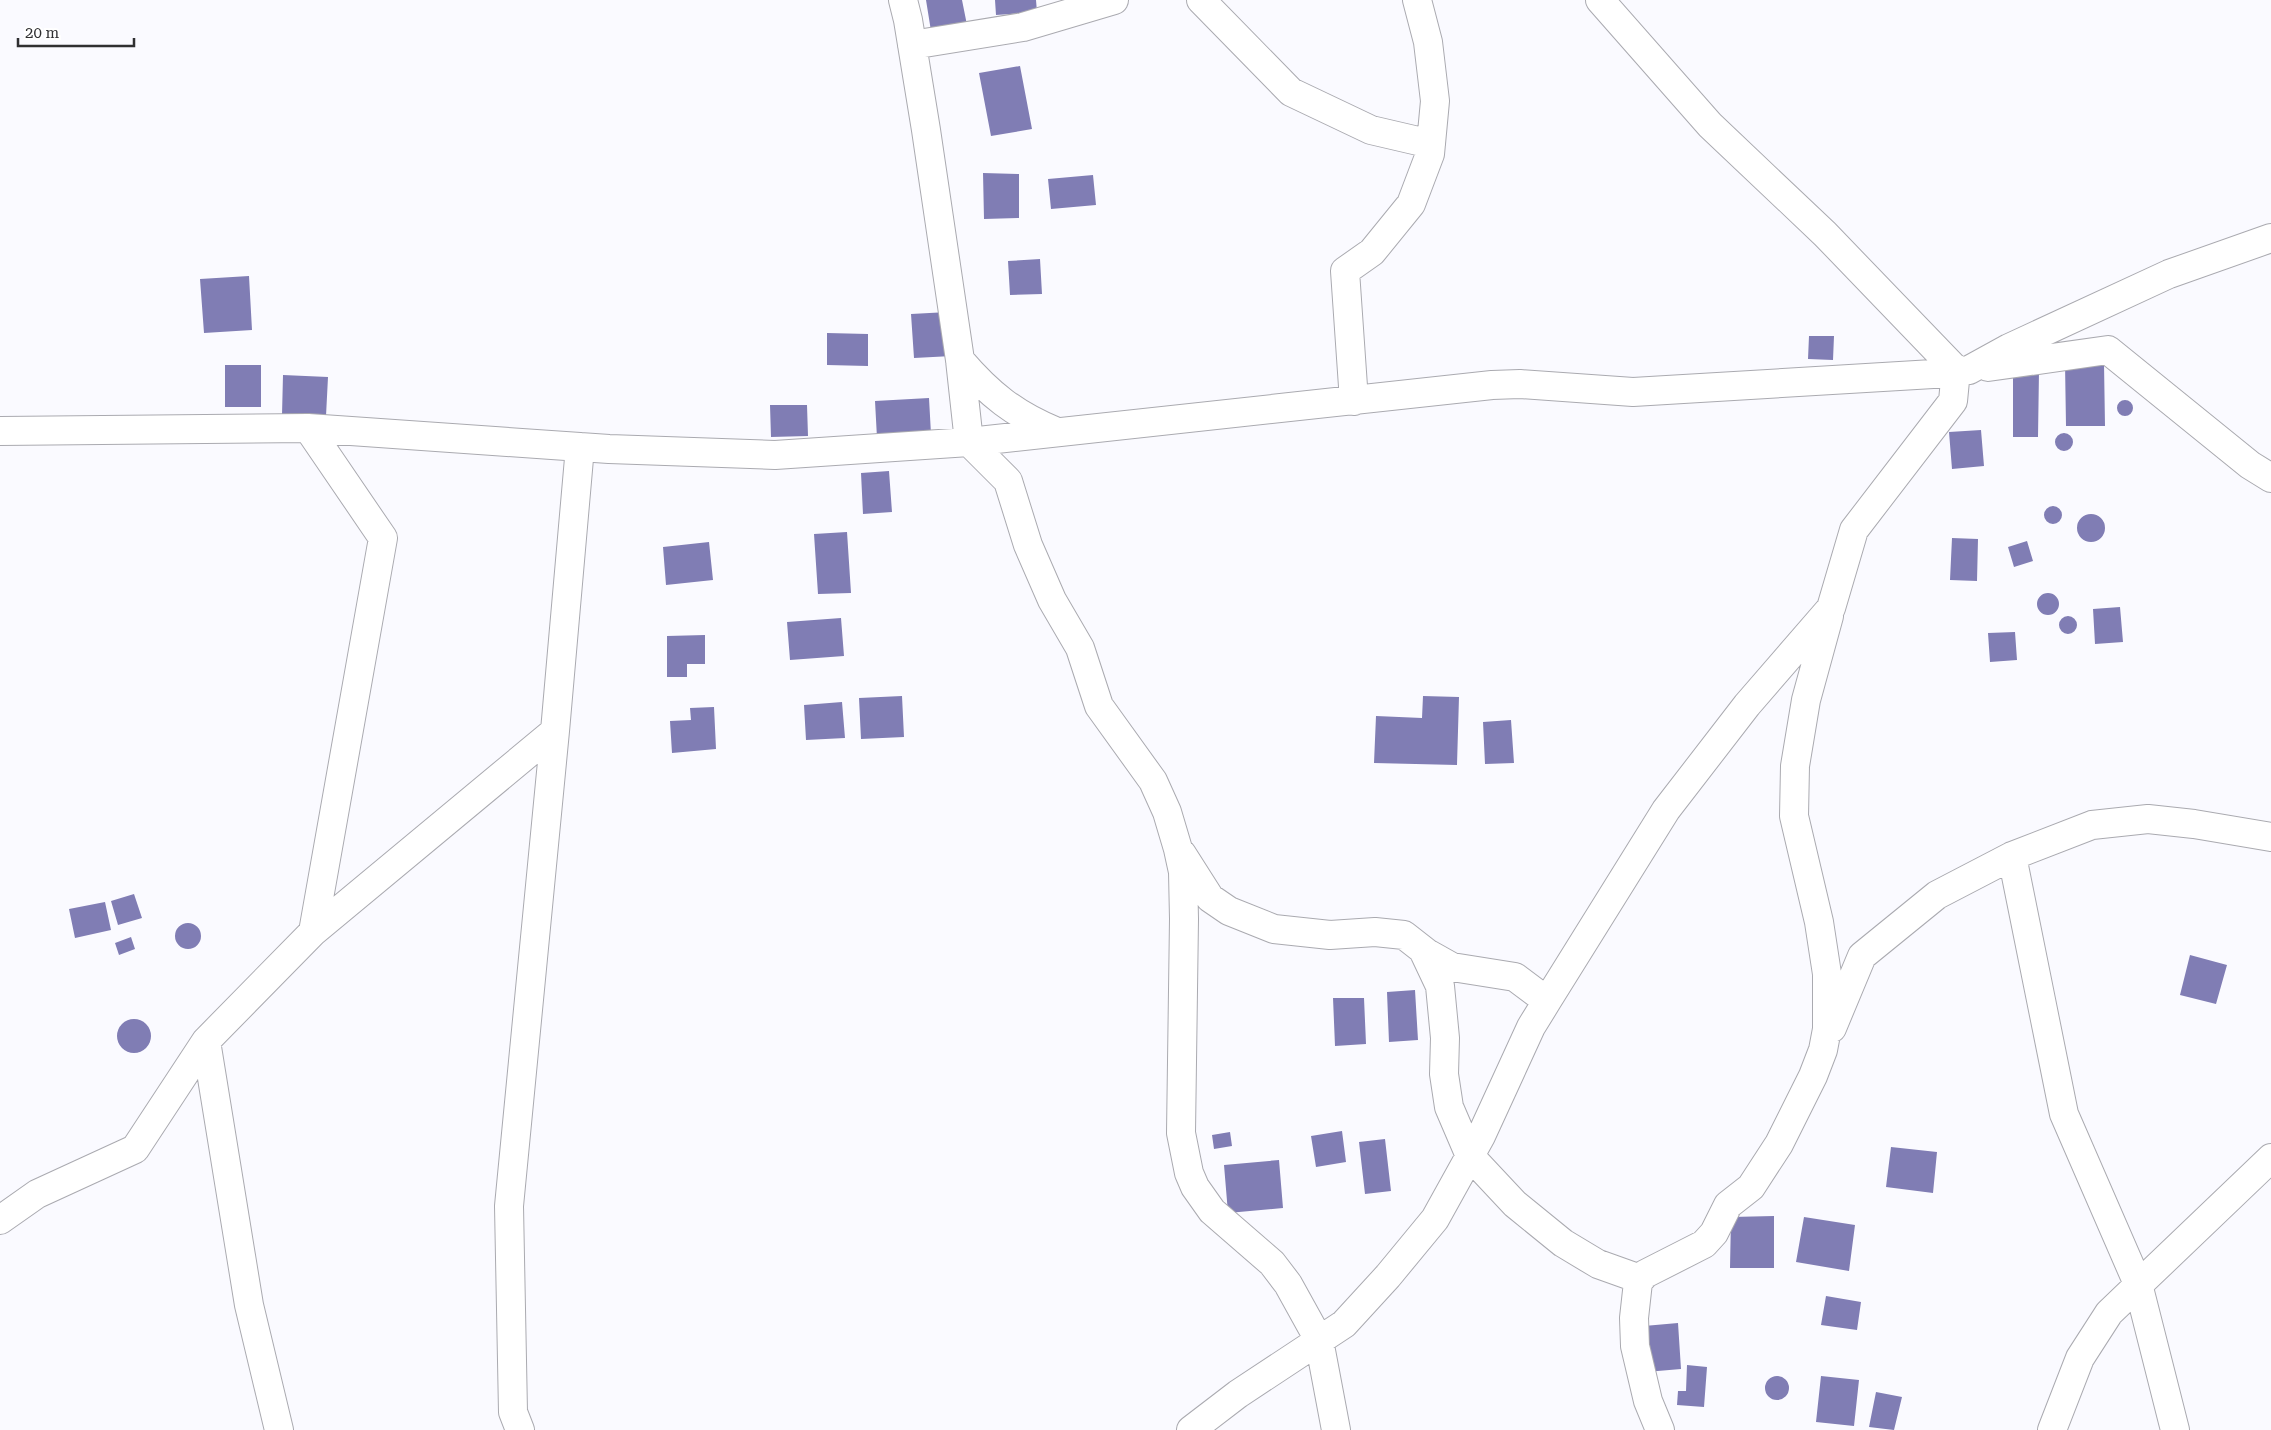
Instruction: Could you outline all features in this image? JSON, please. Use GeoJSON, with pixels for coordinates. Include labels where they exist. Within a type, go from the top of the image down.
{"type":"FeatureCollection","features":[{"type":"Feature","properties":{"kind":"street"},"geometry":{"type":"LineString","coordinates":[[903,0],[912,46],[960,360],[969,442],[1008,481],[1028,545],[1052,600],[1080,648],[1099,706],[1153,782],[1167,812],[1178,848],[1182,872],[1184,919],[1181,1133],[1189,1173],[1194,1188],[1212,1211],[1272,1263],[1288,1284],[1319,1340],[1336,1430]]}},
{"type":"Feature","properties":{"kind":"street"},"geometry":{"type":"LineString","coordinates":[[912,46],[1023,26],[1114,0]]}},
{"type":"Feature","properties":{"kind":"street"},"geometry":{"type":"LineString","coordinates":[[1201,0],[1291,92],[1372,130],[1431,144]]}},
{"type":"Feature","properties":{"kind":"street"},"geometry":{"type":"LineString","coordinates":[[1354,401],[1345,271],[1372,252],[1411,204],[1430,154],[1435,101],[1428,42],[1417,0]]}},
{"type":"Feature","properties":{"kind":"street"},"geometry":{"type":"LineString","coordinates":[[1600,0],[1710,125],[1962,370]]}},
{"type":"Feature","properties":{"kind":"street"},"geometry":{"type":"LineString","coordinates":[[1823,1050],[1827,1029],[1827,974],[1819,922],[1794,816],[1795,766],[1806,700],[1854,530],[1953,401],[1962,370],[2169,274],[2271,238]]}},
{"type":"Feature","properties":{"kind":"street"},"geometry":{"type":"LineString","coordinates":[[0,431],[308,428],[580,447],[775,454],[969,442],[1492,385],[1520,384],[1633,392],[1933,374],[2108,350],[2250,465],[2271,478]]}},
{"type":"Feature","properties":{"kind":"street"},"geometry":{"type":"LineString","coordinates":[[960,360],[980,384],[1008,407],[1031,422],[1060,433]]}},
{"type":"Feature","properties":{"kind":"street"},"geometry":{"type":"LineString","coordinates":[[308,428],[383,538],[313,932]]}},
{"type":"Feature","properties":{"kind":"street"},"geometry":{"type":"LineString","coordinates":[[520,1430],[513,1412],[510,1206],[580,447]]}},
{"type":"Feature","properties":{"kind":"street"},"geometry":{"type":"LineString","coordinates":[[1190,1430],[1238,1394],[1344,1324],[1388,1276],[1436,1218],[1470,1156],[1531,1027],[1666,810],[1747,705],[1831,608]]}},
{"type":"Feature","properties":{"kind":"street"},"geometry":{"type":"LineString","coordinates":[[0,1220],[37,1194],[135,1149],[206,1041],[313,932],[555,731]]}},
{"type":"Feature","properties":{"kind":"street"},"geometry":{"type":"LineString","coordinates":[[1660,1430],[1648,1401],[1635,1346],[1636,1291],[1640,1279],[1645,1274],[1704,1244],[1714,1233],[1728,1205],[1751,1187],[1780,1144],[1813,1076],[1862,956],[1937,895],[2012,856],[2092,825],[2148,819],[2194,824],[2271,837]]}},
{"type":"Feature","properties":{"kind":"street"},"geometry":{"type":"LineString","coordinates":[[1178,848],[1210,898],[1229,911],[1274,930],[1330,935],[1374,932],[1404,935],[1423,950],[1452,967],[1516,977],[1547,1001]]}},
{"type":"Feature","properties":{"kind":"street"},"geometry":{"type":"LineString","coordinates":[[2012,856],[2064,1114],[2138,1284],[2175,1430]]}},
{"type":"Feature","properties":{"kind":"street"},"geometry":{"type":"LineString","coordinates":[[1423,950],[1440,986],[1444,1038],[1444,1074],[1449,1107],[1470,1156],[1515,1204],[1563,1243],[1598,1264],[1640,1279]]}},
{"type":"Feature","properties":{"kind":"street"},"geometry":{"type":"LineString","coordinates":[[206,1041],[249,1305],[279,1430]]}},
{"type":"Feature","properties":{"kind":"street"},"geometry":{"type":"LineString","coordinates":[[2052,1430],[2080,1358],[2109,1313],[2271,1158]]}},
{"type":"Feature","properties":{"kind":"building"},"geometry":{"type":"Polygon","coordinates":[[[926,0],[962,0],[967,25],[931,31],[926,0]]]}},
{"type":"Feature","properties":{"kind":"building"},"geometry":{"type":"Polygon","coordinates":[[[995,0],[1036,0],[1037,12],[996,15],[995,0]]]}},
{"type":"Feature","properties":{"kind":"building"},"geometry":{"type":"Polygon","coordinates":[[[1020,66],[1032,129],[991,136],[979,73],[1020,66]]]}},
{"type":"Feature","properties":{"kind":"building"},"geometry":{"type":"Polygon","coordinates":[[[983,173],[1019,174],[1019,218],[984,219],[983,173]]]}},
{"type":"Feature","properties":{"kind":"building"},"geometry":{"type":"Polygon","coordinates":[[[1093,175],[1096,205],[1051,209],[1048,179],[1093,175]]]}},
{"type":"Feature","properties":{"kind":"building"},"geometry":{"type":"Polygon","coordinates":[[[1040,259],[1042,294],[1010,295],[1008,261],[1040,259]]]}},
{"type":"Feature","properties":{"kind":"building"},"geometry":{"type":"Polygon","coordinates":[[[249,276],[252,330],[204,333],[200,279],[249,276]]]}},
{"type":"Feature","properties":{"kind":"building"},"geometry":{"type":"Polygon","coordinates":[[[948,312],[952,356],[914,358],[911,314],[948,312]]]}},
{"type":"Feature","properties":{"kind":"building"},"geometry":{"type":"Polygon","coordinates":[[[827,333],[868,334],[868,366],[827,365],[827,333]]]}},
{"type":"Feature","properties":{"kind":"building"},"geometry":{"type":"Polygon","coordinates":[[[1809,336],[1834,336],[1833,360],[1808,359],[1809,336]]]}},
{"type":"Feature","properties":{"kind":"building"},"geometry":{"type":"Polygon","coordinates":[[[2065,363],[2104,363],[2105,426],[2066,426],[2065,363]]]}},
{"type":"Feature","properties":{"kind":"building"},"geometry":{"type":"Polygon","coordinates":[[[225,365],[261,365],[261,407],[225,407],[225,365]]]}},
{"type":"Feature","properties":{"kind":"building"},"geometry":{"type":"Polygon","coordinates":[[[2013,371],[2039,371],[2038,437],[2013,437],[2013,371]]]}},
{"type":"Feature","properties":{"kind":"building"},"geometry":{"type":"Polygon","coordinates":[[[283,375],[328,377],[326,416],[282,415],[283,375]]]}},
{"type":"Feature","properties":{"kind":"building"},"geometry":{"type":"Polygon","coordinates":[[[929,398],[931,434],[877,438],[875,401],[929,398]]]}},
{"type":"Feature","properties":{"kind":"building"},"geometry":{"type":"Polygon","coordinates":[[[2122,400],[2128,400],[2133,405],[2131,414],[2122,416],[2117,411],[2117,405],[2122,400]]]}},
{"type":"Feature","properties":{"kind":"building"},"geometry":{"type":"Polygon","coordinates":[[[770,405],[807,405],[808,436],[771,437],[770,405]]]}},
{"type":"Feature","properties":{"kind":"building"},"geometry":{"type":"Polygon","coordinates":[[[1981,430],[1984,466],[1952,469],[1949,432],[1981,430]]]}},
{"type":"Feature","properties":{"kind":"building"},"geometry":{"type":"Polygon","coordinates":[[[2060,433],[2068,433],[2073,438],[2071,449],[2060,451],[2055,446],[2055,438],[2060,433]]]}},
{"type":"Feature","properties":{"kind":"building"},"geometry":{"type":"Polygon","coordinates":[[[889,471],[892,512],[863,514],[861,473],[889,471]]]}},
{"type":"Feature","properties":{"kind":"building"},"geometry":{"type":"Polygon","coordinates":[[[2053,506],[2059,509],[2062,515],[2059,521],[2053,524],[2047,521],[2044,515],[2047,509],[2053,506]]]}},
{"type":"Feature","properties":{"kind":"building"},"geometry":{"type":"Polygon","coordinates":[[[2091,514],[2101,518],[2105,528],[2101,538],[2091,542],[2081,538],[2077,528],[2081,518],[2091,514]]]}},
{"type":"Feature","properties":{"kind":"building"},"geometry":{"type":"Polygon","coordinates":[[[847,532],[851,593],[818,594],[814,534],[847,532]]]}},
{"type":"Feature","properties":{"kind":"building"},"geometry":{"type":"Polygon","coordinates":[[[1952,538],[1978,539],[1977,581],[1950,580],[1952,538]]]}},
{"type":"Feature","properties":{"kind":"building"},"geometry":{"type":"Polygon","coordinates":[[[2027,541],[2033,561],[2014,567],[2008,547],[2027,541]]]}},
{"type":"Feature","properties":{"kind":"building"},"geometry":{"type":"Polygon","coordinates":[[[709,542],[713,580],[666,585],[663,547],[709,542]]]}},
{"type":"Feature","properties":{"kind":"building"},"geometry":{"type":"Polygon","coordinates":[[[2044,593],[2052,593],[2059,600],[2059,608],[2052,615],[2044,615],[2037,608],[2037,600],[2044,593]]]}},
{"type":"Feature","properties":{"kind":"building"},"geometry":{"type":"Polygon","coordinates":[[[2120,607],[2123,642],[2095,644],[2093,609],[2120,607]]]}},
{"type":"Feature","properties":{"kind":"building"},"geometry":{"type":"Polygon","coordinates":[[[2068,616],[2074,619],[2077,625],[2074,631],[2068,634],[2062,631],[2059,625],[2062,619],[2068,616]]]}},
{"type":"Feature","properties":{"kind":"building"},"geometry":{"type":"Polygon","coordinates":[[[841,618],[844,656],[790,660],[787,622],[841,618]]]}},
{"type":"Feature","properties":{"kind":"building"},"geometry":{"type":"Polygon","coordinates":[[[2015,632],[2017,660],[1990,662],[1988,633],[2015,632]]]}},
{"type":"Feature","properties":{"kind":"building"},"geometry":{"type":"Polygon","coordinates":[[[705,635],[705,664],[687,664],[687,677],[667,677],[667,636],[705,635]]]}},
{"type":"Feature","properties":{"kind":"building"},"geometry":{"type":"Polygon","coordinates":[[[902,696],[904,737],[861,739],[859,698],[902,696]]]}},
{"type":"Feature","properties":{"kind":"building"},"geometry":{"type":"Polygon","coordinates":[[[1423,696],[1459,697],[1457,765],[1374,763],[1376,716],[1422,718],[1423,696]]]}},
{"type":"Feature","properties":{"kind":"building"},"geometry":{"type":"Polygon","coordinates":[[[842,702],[845,738],[806,740],[804,705],[842,702]]]}},
{"type":"Feature","properties":{"kind":"building"},"geometry":{"type":"Polygon","coordinates":[[[714,707],[716,749],[672,753],[670,721],[691,720],[690,708],[714,707]]]}},
{"type":"Feature","properties":{"kind":"building"},"geometry":{"type":"Polygon","coordinates":[[[1511,720],[1514,763],[1485,764],[1483,722],[1511,720]]]}},
{"type":"Feature","properties":{"kind":"building"},"geometry":{"type":"Polygon","coordinates":[[[134,894],[142,918],[118,925],[111,901],[134,894]]]}},
{"type":"Feature","properties":{"kind":"building"},"geometry":{"type":"Polygon","coordinates":[[[105,902],[111,930],[75,938],[69,909],[105,902]]]}},
{"type":"Feature","properties":{"kind":"building"},"geometry":{"type":"Polygon","coordinates":[[[188,923],[197,927],[201,936],[197,945],[188,949],[179,945],[175,936],[179,927],[188,923]]]}},
{"type":"Feature","properties":{"kind":"building"},"geometry":{"type":"Polygon","coordinates":[[[131,937],[135,949],[119,955],[115,943],[131,937]]]}},
{"type":"Feature","properties":{"kind":"building"},"geometry":{"type":"Polygon","coordinates":[[[2190,955],[2227,965],[2216,1004],[2180,995],[2190,955]]]}},
{"type":"Feature","properties":{"kind":"building"},"geometry":{"type":"Polygon","coordinates":[[[1415,990],[1418,1040],[1389,1042],[1387,992],[1415,990]]]}},
{"type":"Feature","properties":{"kind":"building"},"geometry":{"type":"Polygon","coordinates":[[[1333,998],[1364,998],[1366,1044],[1335,1046],[1333,998]]]}},
{"type":"Feature","properties":{"kind":"building"},"geometry":{"type":"Polygon","coordinates":[[[134,1019],[146,1024],[151,1036],[146,1048],[134,1053],[122,1048],[117,1036],[122,1024],[134,1019]]]}},
{"type":"Feature","properties":{"kind":"building"},"geometry":{"type":"Polygon","coordinates":[[[1342,1131],[1346,1162],[1316,1167],[1311,1136],[1342,1131]]]}},
{"type":"Feature","properties":{"kind":"building"},"geometry":{"type":"Polygon","coordinates":[[[1230,1132],[1232,1146],[1214,1149],[1212,1135],[1230,1132]]]}},
{"type":"Feature","properties":{"kind":"building"},"geometry":{"type":"Polygon","coordinates":[[[1385,1139],[1391,1191],[1365,1194],[1359,1142],[1385,1139]]]}},
{"type":"Feature","properties":{"kind":"building"},"geometry":{"type":"Polygon","coordinates":[[[1891,1147],[1937,1152],[1933,1193],[1886,1187],[1891,1147]]]}},
{"type":"Feature","properties":{"kind":"building"},"geometry":{"type":"Polygon","coordinates":[[[1279,1160],[1283,1208],[1228,1213],[1224,1165],[1279,1160]]]}},
{"type":"Feature","properties":{"kind":"building"},"geometry":{"type":"Polygon","coordinates":[[[1774,1216],[1774,1268],[1730,1268],[1731,1217],[1774,1216]]]}},
{"type":"Feature","properties":{"kind":"building"},"geometry":{"type":"Polygon","coordinates":[[[1804,1217],[1855,1225],[1849,1271],[1796,1262],[1804,1217]]]}},
{"type":"Feature","properties":{"kind":"building"},"geometry":{"type":"Polygon","coordinates":[[[1826,1296],[1861,1302],[1857,1330],[1821,1325],[1826,1296]]]}},
{"type":"Feature","properties":{"kind":"building"},"geometry":{"type":"Polygon","coordinates":[[[1678,1323],[1681,1369],[1646,1372],[1644,1326],[1678,1323]]]}},
{"type":"Feature","properties":{"kind":"building"},"geometry":{"type":"Polygon","coordinates":[[[1687,1365],[1707,1367],[1704,1407],[1677,1405],[1678,1391],[1686,1391],[1687,1365]]]}},
{"type":"Feature","properties":{"kind":"building"},"geometry":{"type":"Polygon","coordinates":[[[1777,1376],[1786,1379],[1789,1388],[1786,1397],[1777,1400],[1768,1397],[1765,1388],[1768,1379],[1777,1376]]]}},
{"type":"Feature","properties":{"kind":"building"},"geometry":{"type":"Polygon","coordinates":[[[1821,1376],[1859,1380],[1854,1426],[1816,1422],[1821,1376]]]}},
{"type":"Feature","properties":{"kind":"building"},"geometry":{"type":"Polygon","coordinates":[[[1876,1392],[1902,1397],[1894,1430],[1869,1427],[1876,1392]]]}}]}
